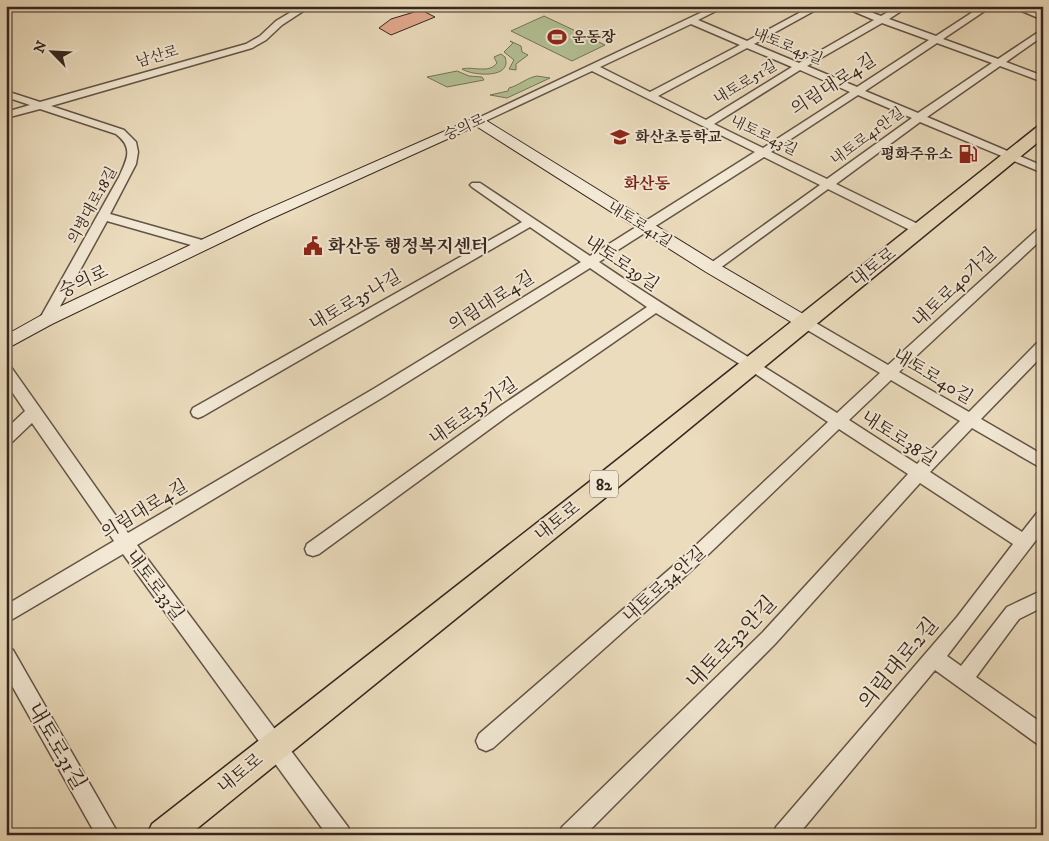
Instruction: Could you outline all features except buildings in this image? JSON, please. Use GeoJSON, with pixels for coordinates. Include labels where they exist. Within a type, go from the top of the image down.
{"type":"FeatureCollection","features":[{"type":"Feature","properties":{"kind":"main road","name":"내토로"},"geometry":{"type":"LineString","coordinates":[[163,835],[1043,130]]}},
{"type":"Feature","properties":{"kind":"street","name":"남산로"},"geometry":{"type":"LineString","coordinates":[[6,115],[249,46],[263,38],[279,23],[307,6]]}},
{"type":"Feature","properties":{"kind":"street","name":"숭의로"},"geometry":{"type":"LineString","coordinates":[[6,343],[46,320],[260,218],[594,68],[722,6]]}},
{"type":"Feature","properties":{"kind":"street"},"geometry":{"type":"LineString","coordinates":[[650,96],[819,6]]}},
{"type":"Feature","properties":{"kind":"street"},"geometry":{"type":"LineString","coordinates":[[845,6],[1043,79]]}},
{"type":"Feature","properties":{"kind":"street","name":"내토로51길"},"geometry":{"type":"LineString","coordinates":[[706,124],[800,66],[905,6]]}},
{"type":"Feature","properties":{"kind":"street","name":"의림대로4길"},"geometry":{"type":"LineString","coordinates":[[6,614],[376,394],[646,228],[988,6]]}},
{"type":"Feature","properties":{"kind":"street"},"geometry":{"type":"LineString","coordinates":[[1014,6],[1043,17]]}},
{"type":"Feature","properties":{"kind":"street","name":"내토로45길"},"geometry":{"type":"LineString","coordinates":[[692,21],[920,116],[1043,170]]}},
{"type":"Feature","properties":{"kind":"street","name":"내토로41안길"},"geometry":{"type":"LineString","coordinates":[[712,268],[920,116],[1043,32]]}},
{"type":"Feature","properties":{"kind":"street","name":"내토로43길"},"geometry":{"type":"LineString","coordinates":[[594,68],[920,230]]}},
{"type":"Feature","properties":{"kind":"street","name":"의병대로18길"},"geometry":{"type":"LineString","coordinates":[[6,94],[120,132],[129,138],[134,152],[128,169],[46,320]]}},
{"type":"Feature","properties":{"kind":"street","name":"내토로41길"},"geometry":{"type":"LineString","coordinates":[[478,121],[646,228],[804,322]]}},
{"type":"Feature","properties":{"kind":"street","name":"내토로39길"},"geometry":{"type":"LineString","coordinates":[[476,185],[656,306],[752,365]]}},
{"type":"Feature","properties":{"kind":"street"},"geometry":{"type":"LineString","coordinates":[[103,216],[205,245]]}},
{"type":"Feature","properties":{"kind":"street","name":"내토로35나길"},"geometry":{"type":"LineString","coordinates":[[198,412],[531,222]]}},
{"type":"Feature","properties":{"kind":"street","name":"내토로40가길"},"geometry":{"type":"LineString","coordinates":[[838,421],[1043,231]]}},
{"type":"Feature","properties":{"kind":"street","name":"내토로35가길"},"geometry":{"type":"LineString","coordinates":[[313,549],[504,411],[656,306]]}},
{"type":"Feature","properties":{"kind":"street","name":"내토로40길"},"geometry":{"type":"LineString","coordinates":[[804,322],[1043,463]]}},
{"type":"Feature","properties":{"kind":"street","name":"내토로32안길"},"geometry":{"type":"LineString","coordinates":[[570,835],[769,638],[918,474],[1043,346]]}},
{"type":"Feature","properties":{"kind":"street","name":"내토로38길"},"geometry":{"type":"LineString","coordinates":[[752,365],[1025,543]]}},
{"type":"Feature","properties":{"kind":"street","name":"내토로33길"},"geometry":{"type":"LineString","coordinates":[[6,371],[123,543],[276,745],[340,835]]}},
{"type":"Feature","properties":{"kind":"street"},"geometry":{"type":"LineString","coordinates":[[6,439],[33,412]]}},
{"type":"Feature","properties":{"kind":"street","name":"내토로34안길"},"geometry":{"type":"LineString","coordinates":[[486,741],[685,566],[838,421]]}},
{"type":"Feature","properties":{"kind":"street","name":"의림대로2길"},"geometry":{"type":"LineString","coordinates":[[784,835],[934,658],[1043,518]]}},
{"type":"Feature","properties":{"kind":"street"},"geometry":{"type":"LineString","coordinates":[[964,678],[1013,613],[1043,598]]}},
{"type":"Feature","properties":{"kind":"street","name":"내토로31길"},"geometry":{"type":"LineString","coordinates":[[6,656],[108,835]]}},
{"type":"Feature","properties":{"kind":"street"},"geometry":{"type":"LineString","coordinates":[[934,658],[1043,736]]}},
{"type":"Feature","properties":{"kind":"green space","name":"운동장"},"geometry":{"type":"Polygon","coordinates":[[[544,16],[605,45],[572,61],[511,31],[544,16]]]}},
{"type":"Feature","properties":{"kind":"green space"},"geometry":{"type":"Polygon","coordinates":[[[510,41],[521,46],[522,52],[528,55],[516,64],[516,70],[509,69],[514,60],[504,52],[513,43],[510,41]]]}},
{"type":"Feature","properties":{"kind":"green space"},"geometry":{"type":"Polygon","coordinates":[[[501,54],[505,57],[506,64],[498,72],[483,74],[462,69],[490,68],[497,63],[494,57],[501,54]]]}},
{"type":"Feature","properties":{"kind":"green space"},"geometry":{"type":"Polygon","coordinates":[[[457,71],[469,76],[482,77],[484,80],[447,87],[427,77],[457,71]]]}},
{"type":"Feature","properties":{"kind":"green space"},"geometry":{"type":"Polygon","coordinates":[[[537,76],[550,78],[507,98],[490,95],[508,91],[509,88],[537,76]]]}},
{"type":"Feature","properties":{"kind":"place","name":"운동장"},"geometry":{"type":"Point","coordinates":[557,37]}},
{"type":"Feature","properties":{"kind":"place","name":"화산초등학교"},"geometry":{"type":"Point","coordinates":[620,137]}},
{"type":"Feature","properties":{"kind":"place","name":"평화주유소"},"geometry":{"type":"Point","coordinates":[968,154]}},
{"type":"Feature","properties":{"kind":"place","name":"화산동 행정복지센터"},"geometry":{"type":"Point","coordinates":[313,246]}},
{"type":"Feature","properties":{"kind":"district","name":"화산동"},"geometry":{"type":"Point","coordinates":[647,183]}}]}
